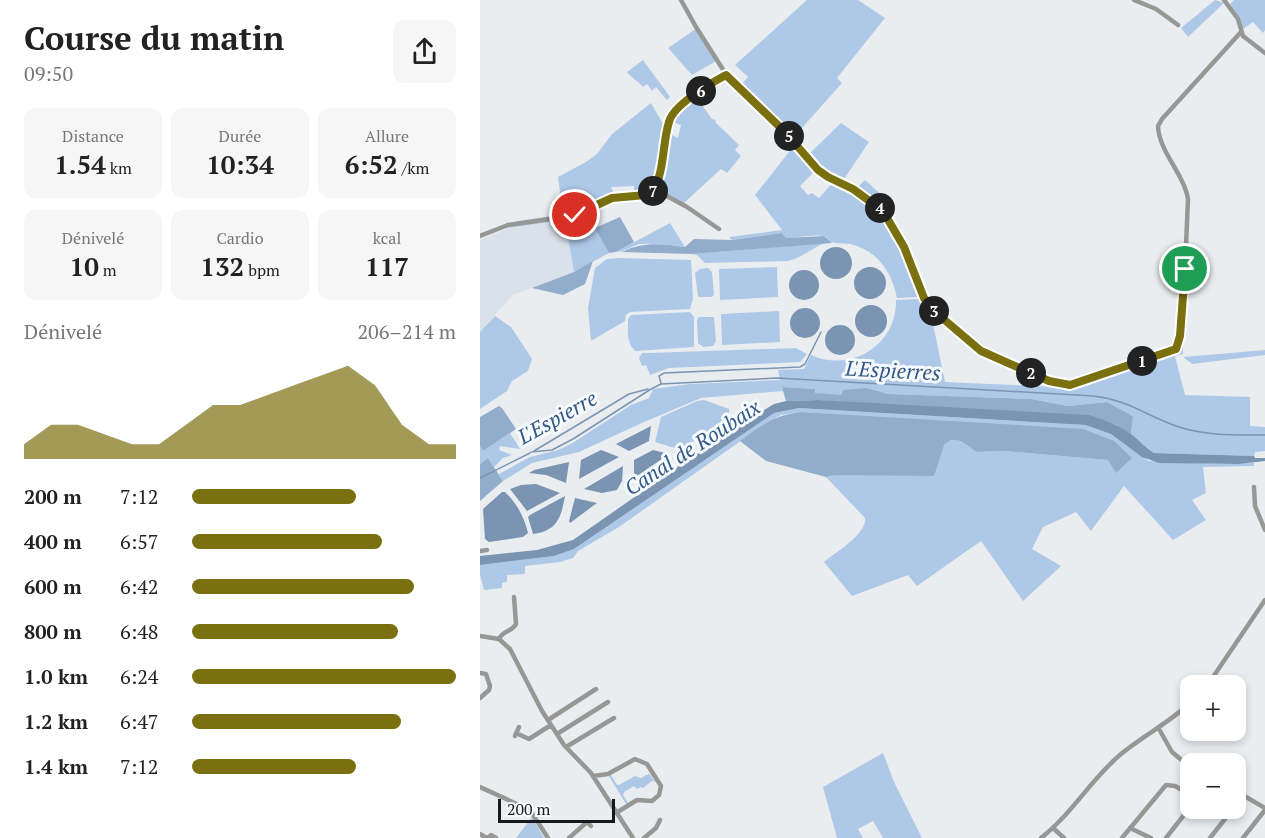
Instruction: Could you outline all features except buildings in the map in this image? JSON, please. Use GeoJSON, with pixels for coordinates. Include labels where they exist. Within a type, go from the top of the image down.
{"type":"FeatureCollection","features":[{"type":"Feature","properties":{"kind":"street"},"geometry":{"type":"LineString","coordinates":[[681,0],[726,75],[785,132],[818,170],[853,189],[886,215],[904,247],[929,306],[968,341],[991,356],[1055,383],[1070,385],[1176,349],[1179,341],[1184,293],[1188,199],[1186,190],[1162,142],[1158,126],[1242,32]]}},
{"type":"Feature","properties":{"kind":"street"},"geometry":{"type":"LineString","coordinates":[[1134,0],[1156,9],[1178,25]]}},
{"type":"Feature","properties":{"kind":"street"},"geometry":{"type":"LineString","coordinates":[[1224,0],[1238,19],[1242,32],[1249,42],[1265,53]]}},
{"type":"Feature","properties":{"kind":"street"},"geometry":{"type":"LineString","coordinates":[[480,236],[508,225],[572,216],[612,198],[646,195],[654,189],[672,114],[726,75]]}},
{"type":"Feature","properties":{"kind":"street"},"geometry":{"type":"LineString","coordinates":[[654,189],[687,207],[719,229]]}},
{"type":"Feature","properties":{"kind":"street"},"geometry":{"type":"LineString","coordinates":[[1254,487],[1255,506],[1265,530]]}},
{"type":"Feature","properties":{"kind":"street"},"geometry":{"type":"LineString","coordinates":[[480,551],[487,550]]}},
{"type":"Feature","properties":{"kind":"street"},"geometry":{"type":"LineString","coordinates":[[499,639],[503,633],[516,624],[514,597]]}},
{"type":"Feature","properties":{"kind":"street"},"geometry":{"type":"LineString","coordinates":[[1214,675],[1265,600]]}},
{"type":"Feature","properties":{"kind":"street"},"geometry":{"type":"LineString","coordinates":[[480,636],[499,639],[510,649],[534,699],[566,747],[593,776],[633,838]]}},
{"type":"Feature","properties":{"kind":"street"},"geometry":{"type":"LineString","coordinates":[[480,673],[486,674],[490,686],[480,698]]}},
{"type":"Feature","properties":{"kind":"street"},"geometry":{"type":"LineString","coordinates":[[517,732],[529,739],[596,689]]}},
{"type":"Feature","properties":{"kind":"street"},"geometry":{"type":"LineString","coordinates":[[557,734],[608,702]]}},
{"type":"Feature","properties":{"kind":"street"},"geometry":{"type":"LineString","coordinates":[[1041,838],[1053,828],[1120,754],[1152,731],[1159,729],[1180,712]]}},
{"type":"Feature","properties":{"kind":"street"},"geometry":{"type":"LineString","coordinates":[[566,747],[614,718]]}},
{"type":"Feature","properties":{"kind":"street"},"geometry":{"type":"LineString","coordinates":[[1159,729],[1172,752],[1180,759]]}},
{"type":"Feature","properties":{"kind":"street"},"geometry":{"type":"LineString","coordinates":[[593,776],[608,774],[633,759],[646,764],[660,784],[661,789],[657,798],[651,801],[638,800],[616,813]]}},
{"type":"Feature","properties":{"kind":"street"},"geometry":{"type":"LineString","coordinates":[[1122,838],[1166,785],[1180,789]]}},
{"type":"Feature","properties":{"kind":"street"},"geometry":{"type":"LineString","coordinates":[[480,787],[530,810],[548,838]]}},
{"type":"Feature","properties":{"kind":"street"},"geometry":{"type":"LineString","coordinates":[[1243,838],[1265,809],[1246,797]]}},
{"type":"Feature","properties":{"kind":"street"},"geometry":{"type":"LineString","coordinates":[[1166,838],[1181,819]]}},
{"type":"Feature","properties":{"kind":"street"},"geometry":{"type":"LineString","coordinates":[[1210,838],[1225,819]]}},
{"type":"Feature","properties":{"kind":"street"},"geometry":{"type":"LineString","coordinates":[[644,838],[656,828],[660,820]]}},
{"type":"Feature","properties":{"kind":"street"},"geometry":{"type":"LineString","coordinates":[[569,838],[587,822],[591,826]]}},
{"type":"Feature","properties":{"kind":"street"},"geometry":{"type":"LineString","coordinates":[[1053,828],[1064,838]]}},
{"type":"Feature","properties":{"kind":"street"},"geometry":{"type":"LineString","coordinates":[[1130,828],[1151,838]]}},
{"type":"Feature","properties":{"kind":"street"},"geometry":{"type":"LineString","coordinates":[[480,834],[488,838],[490,835],[496,838]]}},
{"type":"Feature","properties":{"kind":"shaded area"},"geometry":{"type":"Polygon","coordinates":[[[807,0],[858,0],[885,18],[837,78],[842,83],[793,138],[808,155],[841,123],[869,142],[844,179],[857,188],[865,180],[886,199],[880,205],[897,228],[916,264],[924,288],[938,310],[981,347],[1062,382],[1078,381],[1176,345],[1183,347],[1183,354],[1175,356],[1185,395],[1250,397],[1250,426],[1265,427],[1265,451],[1255,452],[1254,456],[1154,453],[1131,434],[1133,416],[1107,402],[1068,406],[1031,399],[889,394],[867,388],[842,396],[814,393],[815,389],[782,387],[783,391],[701,398],[579,452],[532,463],[503,481],[499,474],[530,457],[571,444],[631,405],[649,398],[653,389],[690,384],[780,380],[778,370],[804,369],[811,355],[826,360],[856,357],[869,351],[880,342],[889,330],[896,300],[920,299],[919,297],[897,298],[895,288],[882,264],[860,247],[831,242],[825,236],[786,238],[782,233],[732,240],[729,237],[782,230],[755,195],[793,147],[771,122],[774,118],[740,86],[748,77],[735,65],[807,0]],[[818,168],[800,186],[808,195],[812,193],[819,198],[836,179],[818,168]],[[931,314],[945,382],[1056,387],[975,351],[931,314]]]}},
{"type":"Feature","properties":{"kind":"shaded area"},"geometry":{"type":"Polygon","coordinates":[[[1215,0],[1224,3],[1188,37],[1181,28],[1215,0]]]}},
{"type":"Feature","properties":{"kind":"shaded area"},"geometry":{"type":"Polygon","coordinates":[[[1234,0],[1265,0],[1265,30],[1263,33],[1253,22],[1243,29],[1241,21],[1230,4],[1234,0]]]}},
{"type":"Feature","properties":{"kind":"shaded area"},"geometry":{"type":"Polygon","coordinates":[[[697,28],[718,60],[692,75],[668,48],[697,28]]]}},
{"type":"Feature","properties":{"kind":"shaded area"},"geometry":{"type":"Polygon","coordinates":[[[643,60],[670,97],[667,100],[656,87],[652,91],[647,84],[643,87],[627,72],[643,60]]]}},
{"type":"Feature","properties":{"kind":"shaded area"},"geometry":{"type":"Polygon","coordinates":[[[697,98],[712,119],[716,120],[715,122],[739,145],[735,150],[741,156],[727,173],[721,169],[684,203],[653,187],[645,192],[634,194],[634,186],[611,187],[614,194],[585,207],[609,253],[574,272],[565,220],[507,228],[506,223],[563,214],[558,177],[597,154],[612,134],[651,103],[664,126],[664,131],[678,138],[681,125],[673,122],[674,117],[697,98]]]}},
{"type":"Feature","properties":{"kind":"shaded area"},"geometry":{"type":"Polygon","coordinates":[[[620,217],[634,242],[616,252],[609,253],[595,228],[620,217]]]}},
{"type":"Feature","properties":{"kind":"shaded area"},"geometry":{"type":"Polygon","coordinates":[[[565,220],[574,272],[513,295],[480,332],[480,240],[512,227],[565,220]]]}},
{"type":"Feature","properties":{"kind":"shaded area"},"geometry":{"type":"Polygon","coordinates":[[[670,223],[685,247],[640,244],[616,252],[670,223]]]}},
{"type":"Feature","properties":{"kind":"shaded area"},"geometry":{"type":"Polygon","coordinates":[[[782,233],[786,238],[824,236],[832,243],[691,254],[622,252],[645,245],[685,247],[694,239],[732,240],[782,233]]]}},
{"type":"Feature","properties":{"kind":"shaded area"},"geometry":{"type":"Polygon","coordinates":[[[825,243],[788,261],[705,263],[697,255],[691,254],[825,243]]]}},
{"type":"Feature","properties":{"kind":"shaded area"},"geometry":{"type":"Polygon","coordinates":[[[836,247],[847,252],[852,263],[847,274],[836,279],[825,274],[820,263],[825,252],[836,247]]]}},
{"type":"Feature","properties":{"kind":"shaded area"},"geometry":{"type":"Polygon","coordinates":[[[607,259],[691,260],[693,299],[690,309],[630,312],[626,315],[625,321],[591,341],[588,308],[595,268],[607,259]]]}},
{"type":"Feature","properties":{"kind":"shaded area"},"geometry":{"type":"Polygon","coordinates":[[[593,261],[585,284],[563,295],[532,288],[574,272],[593,261]]]}},
{"type":"Feature","properties":{"kind":"shaded area"},"geometry":{"type":"Polygon","coordinates":[[[777,267],[778,297],[720,300],[719,269],[777,267]]]}},
{"type":"Feature","properties":{"kind":"shaded area"},"geometry":{"type":"Polygon","coordinates":[[[870,267],[881,272],[886,283],[881,294],[870,299],[859,294],[854,283],[859,272],[870,267]]]}},
{"type":"Feature","properties":{"kind":"shaded area"},"geometry":{"type":"Polygon","coordinates":[[[708,268],[712,272],[714,295],[698,297],[695,273],[700,269],[708,268]]]}},
{"type":"Feature","properties":{"kind":"shaded area"},"geometry":{"type":"Polygon","coordinates":[[[804,270],[815,274],[819,285],[815,296],[804,300],[793,296],[789,285],[793,274],[804,270]]]}},
{"type":"Feature","properties":{"kind":"shaded area"},"geometry":{"type":"Polygon","coordinates":[[[871,305],[882,310],[887,321],[882,332],[871,337],[860,332],[855,321],[860,310],[871,305]]]}},
{"type":"Feature","properties":{"kind":"shaded area"},"geometry":{"type":"Polygon","coordinates":[[[805,308],[811,309],[819,317],[819,329],[811,337],[805,338],[799,337],[791,329],[790,323],[791,317],[799,309],[805,308]]]}},
{"type":"Feature","properties":{"kind":"shaded area"},"geometry":{"type":"Polygon","coordinates":[[[779,311],[780,342],[722,345],[721,314],[779,311]]]}},
{"type":"Feature","properties":{"kind":"shaded area"},"geometry":{"type":"Polygon","coordinates":[[[690,312],[694,317],[694,347],[635,351],[632,348],[628,332],[628,319],[631,315],[690,312]]]}},
{"type":"Feature","properties":{"kind":"shaded area"},"geometry":{"type":"Polygon","coordinates":[[[495,316],[511,327],[532,359],[528,371],[512,381],[507,391],[480,409],[480,332],[495,316]]]}},
{"type":"Feature","properties":{"kind":"shaded area"},"geometry":{"type":"Polygon","coordinates":[[[699,317],[714,317],[716,341],[713,346],[703,347],[698,343],[697,320],[699,317]]]}},
{"type":"Feature","properties":{"kind":"shaded area"},"geometry":{"type":"Polygon","coordinates":[[[840,325],[851,329],[855,340],[851,351],[840,355],[829,351],[825,340],[829,329],[840,325]]]}},
{"type":"Feature","properties":{"kind":"shaded area"},"geometry":{"type":"Polygon","coordinates":[[[796,348],[807,354],[800,362],[669,368],[650,375],[646,365],[642,366],[639,358],[642,353],[796,348]]]}},
{"type":"Feature","properties":{"kind":"shaded area"},"geometry":{"type":"Polygon","coordinates":[[[1265,350],[1265,355],[1192,364],[1183,357],[1265,350]]]}},
{"type":"Feature","properties":{"kind":"shaded area"},"geometry":{"type":"Polygon","coordinates":[[[782,387],[815,389],[815,393],[841,395],[844,390],[867,388],[889,394],[1031,399],[1068,406],[1107,402],[1133,416],[1131,434],[1114,424],[818,400],[786,401],[782,387]]]}},
{"type":"Feature","properties":{"kind":"shaded area"},"geometry":{"type":"Polygon","coordinates":[[[704,400],[729,409],[729,416],[681,450],[655,442],[661,417],[704,400]]]}},
{"type":"Feature","properties":{"kind":"shaded area"},"geometry":{"type":"Polygon","coordinates":[[[818,400],[1089,415],[1121,428],[1154,453],[1254,456],[1265,458],[1265,461],[1239,464],[1159,463],[1142,457],[1111,434],[1085,425],[799,408],[774,413],[574,549],[554,556],[480,565],[480,556],[537,550],[573,540],[732,429],[774,404],[786,401],[818,400]]]}},
{"type":"Feature","properties":{"kind":"shaded area"},"geometry":{"type":"Polygon","coordinates":[[[499,406],[516,429],[483,451],[480,446],[480,417],[499,406]]]}},
{"type":"Feature","properties":{"kind":"shaded area"},"geometry":{"type":"Polygon","coordinates":[[[799,408],[1085,425],[1111,434],[1149,461],[1254,463],[1254,466],[1203,467],[1206,493],[1192,500],[1206,520],[1173,540],[1124,486],[1091,531],[1076,512],[1043,527],[1032,549],[1061,566],[1023,601],[981,541],[917,586],[908,575],[852,596],[824,562],[856,536],[865,518],[826,477],[944,445],[951,440],[961,441],[978,452],[1005,451],[1109,460],[1132,458],[929,421],[801,412],[781,415],[766,423],[619,527],[578,551],[573,558],[560,562],[525,566],[525,574],[507,575],[507,582],[502,583],[502,588],[484,590],[480,565],[554,556],[574,549],[774,413],[799,408]]]}},
{"type":"Feature","properties":{"kind":"shaded area"},"geometry":{"type":"Polygon","coordinates":[[[801,412],[1083,429],[1114,441],[1132,458],[1116,473],[1108,460],[1005,451],[977,452],[961,441],[951,440],[944,445],[934,476],[834,475],[826,477],[766,461],[740,441],[775,418],[801,412]]]}},
{"type":"Feature","properties":{"kind":"shaded area"},"geometry":{"type":"Polygon","coordinates":[[[651,426],[649,441],[629,451],[616,444],[651,426]]]}},
{"type":"Feature","properties":{"kind":"shaded area"},"geometry":{"type":"Polygon","coordinates":[[[510,433],[520,449],[500,446],[499,450],[512,455],[503,458],[494,467],[488,458],[480,464],[480,446],[483,451],[510,433]]]}},
{"type":"Feature","properties":{"kind":"shaded area"},"geometry":{"type":"Polygon","coordinates":[[[601,450],[619,457],[579,479],[581,460],[601,450]]]}},
{"type":"Feature","properties":{"kind":"shaded area"},"geometry":{"type":"Polygon","coordinates":[[[653,450],[669,454],[636,477],[634,476],[634,460],[653,450]]]}},
{"type":"Feature","properties":{"kind":"shaded area"},"geometry":{"type":"Polygon","coordinates":[[[488,458],[503,481],[480,501],[480,464],[488,458]]]}},
{"type":"Feature","properties":{"kind":"shaded area"},"geometry":{"type":"Polygon","coordinates":[[[569,462],[566,483],[546,475],[529,473],[534,470],[569,462]]]}},
{"type":"Feature","properties":{"kind":"shaded area"},"geometry":{"type":"Polygon","coordinates":[[[623,466],[622,481],[617,490],[602,493],[584,489],[623,466]]]}},
{"type":"Feature","properties":{"kind":"shaded area"},"geometry":{"type":"Polygon","coordinates":[[[536,484],[560,493],[527,511],[510,489],[521,485],[536,484]]]}},
{"type":"Feature","properties":{"kind":"shaded area"},"geometry":{"type":"Polygon","coordinates":[[[502,492],[505,492],[516,506],[528,533],[523,537],[489,542],[485,539],[483,509],[502,492]]]}},
{"type":"Feature","properties":{"kind":"shaded area"},"geometry":{"type":"Polygon","coordinates":[[[565,496],[562,511],[553,526],[548,530],[533,534],[528,517],[565,496]]]}},
{"type":"Feature","properties":{"kind":"shaded area"},"geometry":{"type":"Polygon","coordinates":[[[575,498],[597,503],[570,523],[569,521],[575,498]]]}},
{"type":"Feature","properties":{"kind":"shaded area"},"geometry":{"type":"Polygon","coordinates":[[[883,753],[894,782],[922,838],[883,838],[873,821],[858,829],[863,838],[837,838],[823,787],[883,753]]]}},
{"type":"Feature","properties":{"kind":"shaded area"},"geometry":{"type":"Polygon","coordinates":[[[649,773],[655,782],[652,781],[643,788],[637,789],[634,786],[624,792],[623,795],[628,803],[626,804],[609,776],[611,775],[619,785],[635,776],[641,778],[649,773]]]}},
{"type":"Feature","properties":{"kind":"shaded area"},"geometry":{"type":"Polygon","coordinates":[[[532,817],[544,838],[516,838],[532,817]]]}},
{"type":"Feature","properties":{"kind":"waterway"},"geometry":{"type":"LineString","coordinates":[[661,383],[659,376],[664,373],[800,367],[805,364],[821,332]]}},
{"type":"Feature","properties":{"kind":"waterway","name":"L'Espierres"},"geometry":{"type":"LineString","coordinates":[[531,452],[552,450],[661,384],[777,378],[1093,396],[1126,404],[1165,422],[1198,432],[1265,435]]}},
{"type":"Feature","properties":{"kind":"waterway","name":"L'Espierre"},"geometry":{"type":"LineString","coordinates":[[534,451],[629,394],[648,389]]}},
{"type":"Feature","properties":{"kind":"waterway","name":"L'Espierre"},"geometry":{"type":"LineString","coordinates":[[480,478],[530,453]]}},
{"type":"Feature","properties":{"kind":"route"},"geometry":{"type":"LineString","coordinates":[[575,215],[612,198],[646,195],[653,191],[663,158],[668,123],[672,114],[726,75],[785,132],[818,170],[847,185],[883,211],[906,251],[929,306],[981,351],[1004,362],[1055,383],[1070,385],[1176,349],[1180,336],[1185,269]]}},
{"type":"Feature","properties":{"kind":"water label","name":"Canal de Roubaix"},"geometry":{"type":"Point","coordinates":[692,447]}}]}
